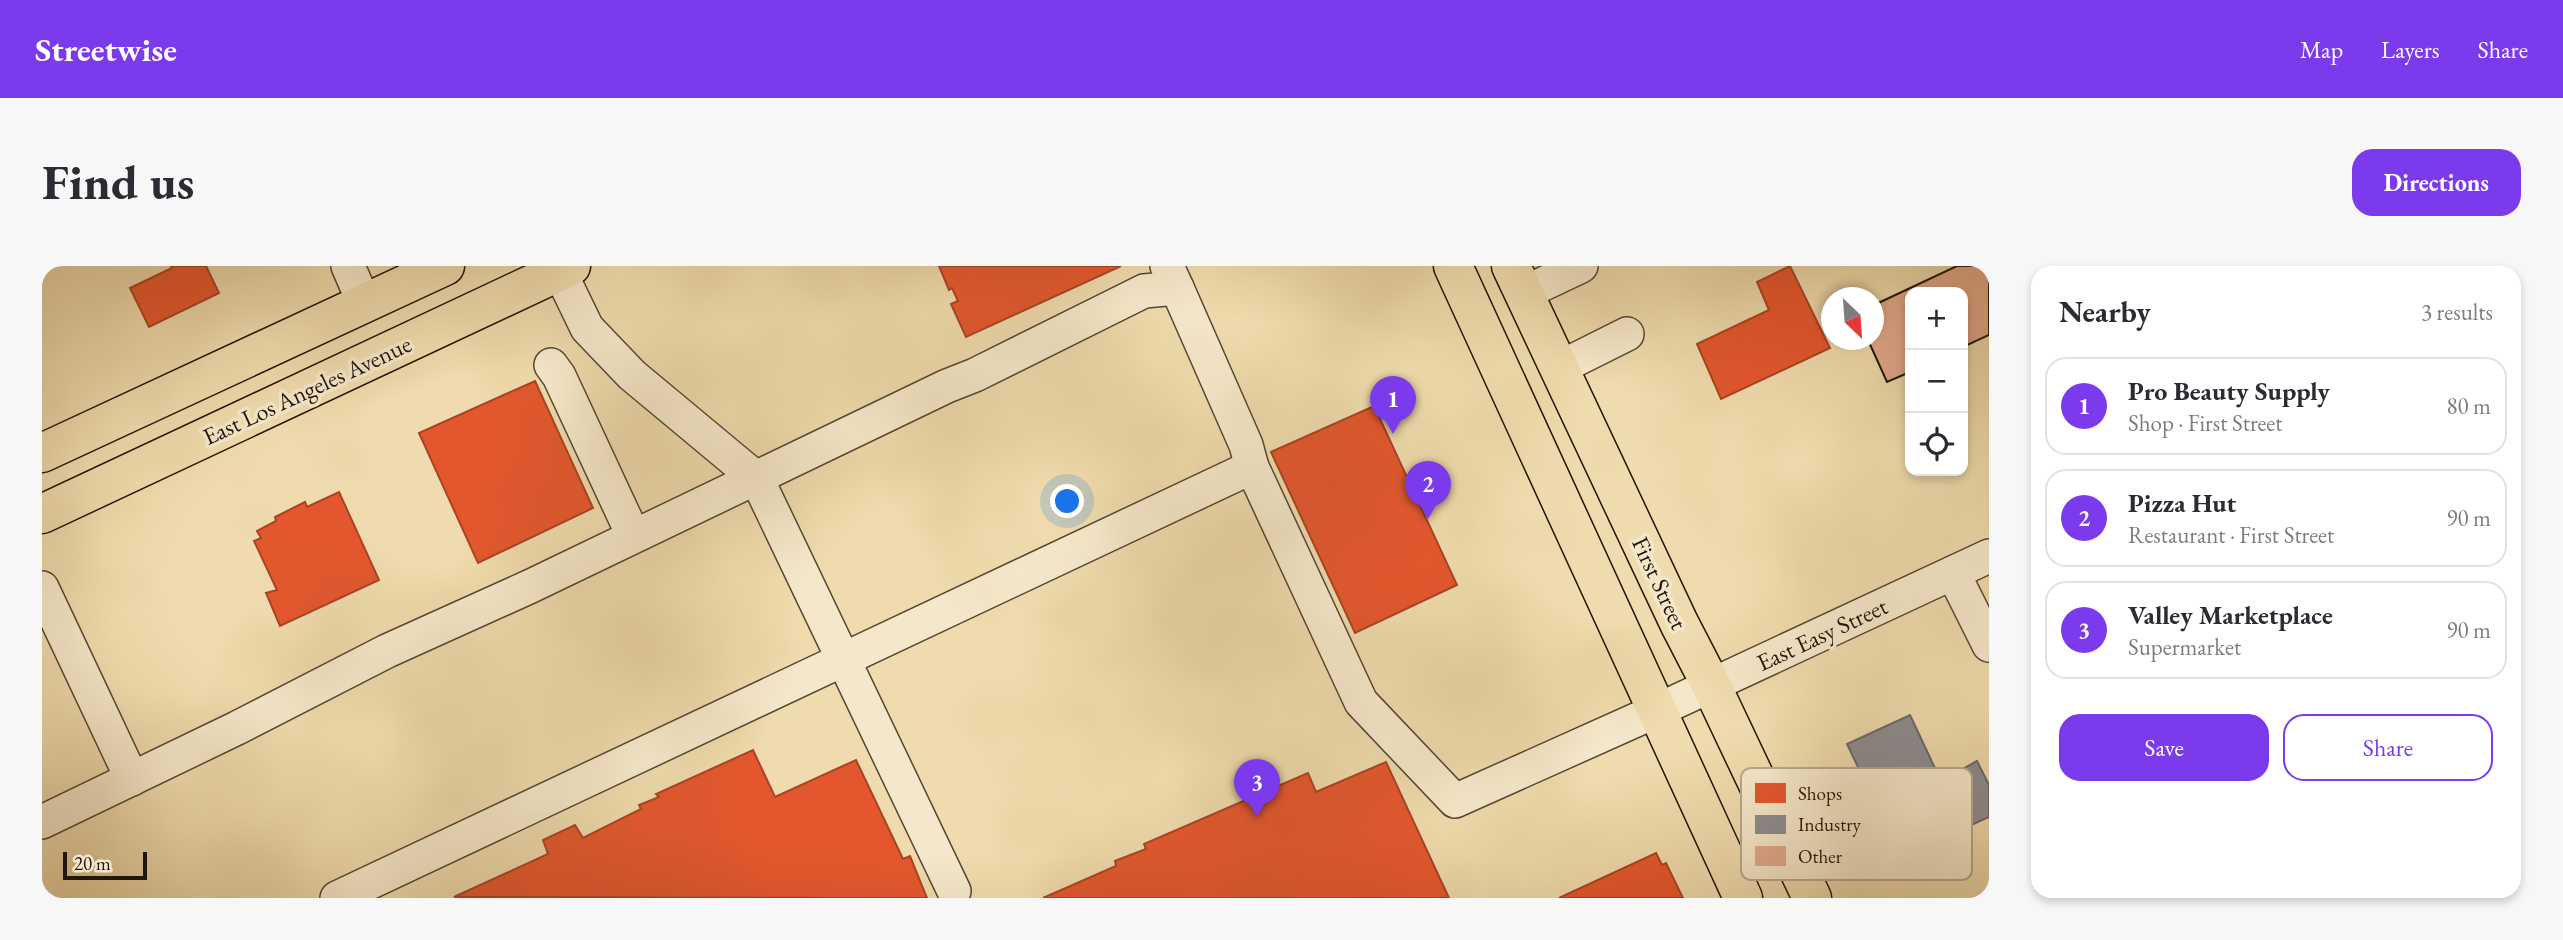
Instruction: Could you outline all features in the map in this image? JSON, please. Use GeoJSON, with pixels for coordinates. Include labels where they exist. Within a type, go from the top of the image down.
{"type":"FeatureCollection","features":[{"type":"Feature","properties":{"kind":"main road"},"geometry":{"type":"LineString","coordinates":[[42,453],[445,266]]}},
{"type":"Feature","properties":{"kind":"main road"},"geometry":{"type":"LineString","coordinates":[[1453,266],[1743,898]]}},
{"type":"Feature","properties":{"kind":"main road","name":"East Los Angeles Avenue"},"geometry":{"type":"LineString","coordinates":[[42,514],[562,268]]}},
{"type":"Feature","properties":{"kind":"main road","name":"First Street"},"geometry":{"type":"LineString","coordinates":[[1518,280],[1750,768]]}},
{"type":"Feature","properties":{"kind":"main road","name":"First Street"},"geometry":{"type":"LineString","coordinates":[[1803,880],[1812,898]]}},
{"type":"Feature","properties":{"kind":"street"},"geometry":{"type":"LineString","coordinates":[[348,266],[364,303]]}},
{"type":"Feature","properties":{"kind":"street"},"geometry":{"type":"LineString","coordinates":[[1518,280],[1581,266]]}},
{"type":"Feature","properties":{"kind":"street"},"geometry":{"type":"LineString","coordinates":[[562,268],[587,328],[632,374],[757,479],[954,891]]}},
{"type":"Feature","properties":{"kind":"street"},"geometry":{"type":"LineString","coordinates":[[42,822],[387,651],[757,479],[1172,277],[1246,445],[1252,467],[337,898]]}},
{"type":"Feature","properties":{"kind":"street"},"geometry":{"type":"LineString","coordinates":[[1559,368],[1627,334]]}},
{"type":"Feature","properties":{"kind":"street"},"geometry":{"type":"LineString","coordinates":[[551,365],[559,376],[633,535]]}},
{"type":"Feature","properties":{"kind":"street","name":"East Easy Street"},"geometry":{"type":"LineString","coordinates":[[1252,467],[1362,702],[1455,801],[1989,556]]}},
{"type":"Feature","properties":{"kind":"street"},"geometry":{"type":"LineString","coordinates":[[1953,573],[1989,645]]}},
{"type":"Feature","properties":{"kind":"street"},"geometry":{"type":"LineString","coordinates":[[42,588],[132,779]]}},
{"type":"Feature","properties":{"kind":"building: Shops"},"geometry":{"type":"Polygon","coordinates":[[[171,266],[206,266],[219,293],[149,327],[130,288],[172,268],[171,266]]]}},
{"type":"Feature","properties":{"kind":"building: Shops"},"geometry":{"type":"Polygon","coordinates":[[[939,266],[1121,266],[966,337],[951,304],[958,301],[952,288],[949,290],[939,266]]]}},
{"type":"Feature","properties":{"kind":"building: Shops"},"geometry":{"type":"Polygon","coordinates":[[[1790,266],[1821,330],[1821,350],[1826,350],[1721,399],[1697,344],[1769,310],[1757,282],[1790,266]]]}},
{"type":"Feature","properties":{"kind":"building: Shops"},"geometry":{"type":"Polygon","coordinates":[[[535,381],[593,508],[478,563],[419,433],[535,381]]]}},
{"type":"Feature","properties":{"kind":"building: Shops"},"geometry":{"type":"Polygon","coordinates":[[[1374,406],[1457,585],[1355,633],[1271,452],[1374,406]]]}},
{"type":"Feature","properties":{"kind":"building: Shops"},"geometry":{"type":"Polygon","coordinates":[[[339,492],[379,580],[280,626],[266,593],[277,590],[254,541],[261,538],[257,531],[276,521],[275,517],[305,502],[307,507],[339,492]]]}},
{"type":"Feature","properties":{"kind":"building: Shops"},"geometry":{"type":"Polygon","coordinates":[[[753,750],[775,797],[856,760],[903,859],[910,856],[927,898],[454,897],[548,854],[543,840],[575,825],[583,838],[641,809],[639,805],[659,797],[656,794],[753,750]]]}},
{"type":"Feature","properties":{"kind":"building: Shops"},"geometry":{"type":"Polygon","coordinates":[[[1386,762],[1449,898],[1043,898],[1116,866],[1115,861],[1146,849],[1144,844],[1308,773],[1316,792],[1386,762]]]}},
{"type":"Feature","properties":{"kind":"building: Shops"},"geometry":{"type":"Polygon","coordinates":[[[1656,853],[1662,865],[1666,863],[1683,898],[1559,898],[1656,853]]]}},
{"type":"Feature","properties":{"kind":"building: Industry"},"geometry":{"type":"Polygon","coordinates":[[[1910,715],[1935,768],[1858,768],[1847,744],[1910,715]]]}},
{"type":"Feature","properties":{"kind":"building: Industry"},"geometry":{"type":"Polygon","coordinates":[[[1977,761],[1989,785],[1989,817],[1972,825],[1972,768],[1964,768],[1977,761]]]}},
{"type":"Feature","properties":{"kind":"building: Other"},"geometry":{"type":"Polygon","coordinates":[[[1957,266],[1989,266],[1989,335],[1968,345],[1968,287],[1912,287],[1957,266]]]}},
{"type":"Feature","properties":{"kind":"building: Other"},"geometry":{"type":"Polygon","coordinates":[[[1905,290],[1905,374],[1887,382],[1873,350],[1884,350],[1884,300],[1905,290]]]}},
{"type":"Feature","properties":{"kind":"place","name":"Pro Beauty Supply"},"geometry":{"type":"Point","coordinates":[1393,434]}},
{"type":"Feature","properties":{"kind":"place","name":"Pizza Hut"},"geometry":{"type":"Point","coordinates":[1428,519]}},
{"type":"Feature","properties":{"kind":"place","name":"Valley Marketplace"},"geometry":{"type":"Point","coordinates":[1257,817]}}]}
